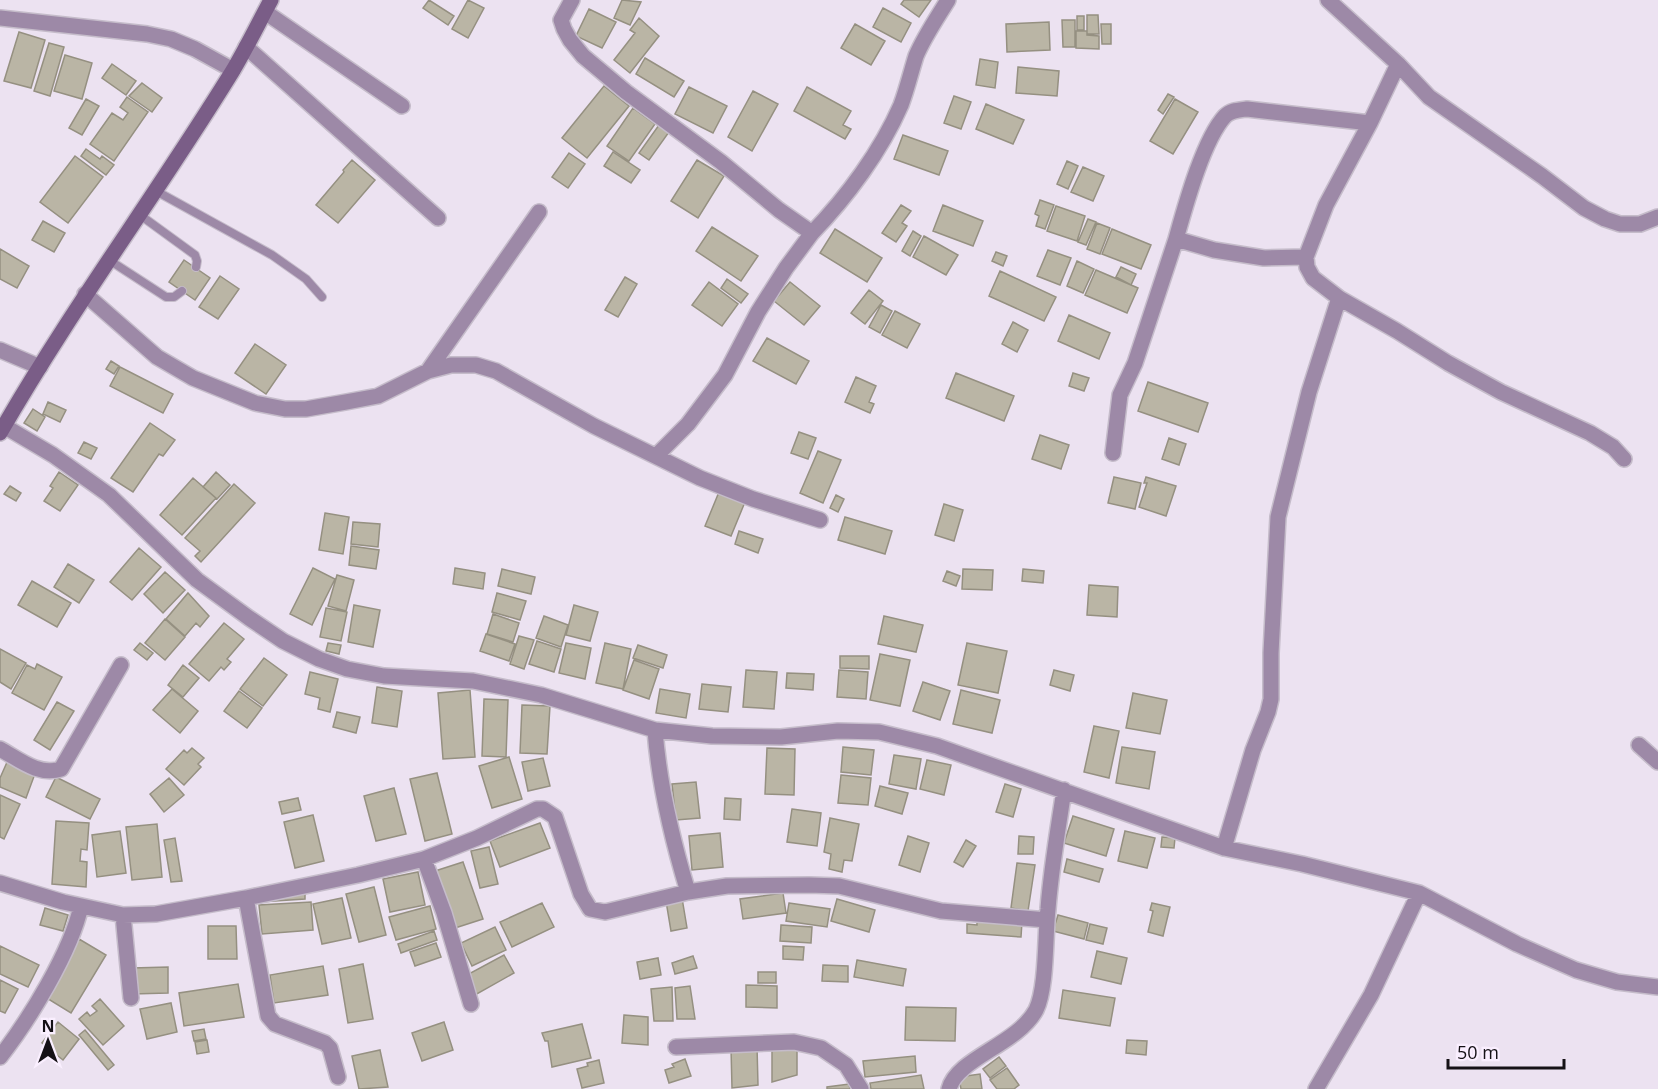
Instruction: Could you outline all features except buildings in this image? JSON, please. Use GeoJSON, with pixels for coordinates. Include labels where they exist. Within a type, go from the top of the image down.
{"type":"FeatureCollection","features":[{"type":"Feature","properties":{"kind":"main road"},"geometry":{"type":"LineString","coordinates":[[2,430],[85,294],[156,191],[233,70],[268,6]]}},
{"type":"Feature","properties":{"kind":"street"},"geometry":{"type":"LineString","coordinates":[[572,0],[561,20],[570,40],[584,56],[626,92],[728,168],[778,210],[812,233]]}},
{"type":"Feature","properties":{"kind":"street"},"geometry":{"type":"LineString","coordinates":[[656,456],[688,424],[725,375],[758,312],[786,268],[857,179],[901,104],[917,54],[948,0]]}},
{"type":"Feature","properties":{"kind":"street"},"geometry":{"type":"LineString","coordinates":[[1328,0],[1398,64],[1429,97],[1533,169],[1584,208],[1620,224],[1640,224],[1658,217]]}},
{"type":"Feature","properties":{"kind":"street"},"geometry":{"type":"LineString","coordinates":[[268,6],[402,106]]}},
{"type":"Feature","properties":{"kind":"street"},"geometry":{"type":"LineString","coordinates":[[0,18],[147,34],[171,39],[233,70]]}},
{"type":"Feature","properties":{"kind":"street"},"geometry":{"type":"LineString","coordinates":[[246,46],[438,218]]}},
{"type":"Feature","properties":{"kind":"street"},"geometry":{"type":"LineString","coordinates":[[1398,64],[1370,123],[1326,205],[1306,257],[1307,267],[1313,278],[1339,298],[1501,392],[1590,433],[1613,447],[1624,459]]}},
{"type":"Feature","properties":{"kind":"street"},"geometry":{"type":"LineString","coordinates":[[1113,453],[1120,394],[1139,352],[1210,137],[1227,115],[1236,110],[1247,109],[1370,123]]}},
{"type":"Feature","properties":{"kind":"street"},"geometry":{"type":"LineString","coordinates":[[428,371],[539,212]]}},
{"type":"Feature","properties":{"kind":"street"},"geometry":{"type":"LineString","coordinates":[[1176,239],[1214,250],[1264,258],[1306,257]]}},
{"type":"Feature","properties":{"kind":"street"},"geometry":{"type":"LineString","coordinates":[[85,294],[157,357],[193,378],[255,403],[285,409],[306,409],[378,396],[428,371],[452,365],[476,365],[496,371],[594,426],[700,478],[753,499],[820,520]]}},
{"type":"Feature","properties":{"kind":"street"},"geometry":{"type":"LineString","coordinates":[[1224,848],[1253,750],[1269,712],[1278,517],[1309,392],[1339,298]]}},
{"type":"Feature","properties":{"kind":"street"},"geometry":{"type":"LineString","coordinates":[[0,350],[40,367]]}},
{"type":"Feature","properties":{"kind":"street"},"geometry":{"type":"LineString","coordinates":[[2,430],[53,455],[109,495],[197,580],[283,641],[347,669],[384,676],[473,681],[541,695],[656,730],[712,736],[769,737],[838,731],[879,732],[937,746],[1224,848],[1302,864],[1419,893],[1517,944],[1576,970],[1617,982],[1658,987]]}},
{"type":"Feature","properties":{"kind":"street"},"geometry":{"type":"LineString","coordinates":[[0,749],[40,772],[61,769],[121,665]]}},
{"type":"Feature","properties":{"kind":"street"},"geometry":{"type":"LineString","coordinates":[[656,730],[664,794],[688,892]]}},
{"type":"Feature","properties":{"kind":"street"},"geometry":{"type":"LineString","coordinates":[[1639,745],[1658,762]]}},
{"type":"Feature","properties":{"kind":"street"},"geometry":{"type":"LineString","coordinates":[[950,1089],[951,1083],[962,1068],[1015,1034],[1036,1009],[1043,979],[1047,920],[1064,790]]}},
{"type":"Feature","properties":{"kind":"street"},"geometry":{"type":"LineString","coordinates":[[0,883],[81,906],[123,915],[156,914],[246,898],[424,859],[477,838],[537,809],[543,809],[555,817],[581,894],[590,909],[605,912],[688,892],[747,885],[838,886],[941,911],[1047,920]]}},
{"type":"Feature","properties":{"kind":"street"},"geometry":{"type":"LineString","coordinates":[[424,859],[444,913],[471,1004]]}},
{"type":"Feature","properties":{"kind":"street"},"geometry":{"type":"LineString","coordinates":[[1316,1089],[1371,995],[1419,893]]}},
{"type":"Feature","properties":{"kind":"street"},"geometry":{"type":"LineString","coordinates":[[246,898],[268,1016],[275,1024],[325,1043],[330,1048],[338,1077]]}},
{"type":"Feature","properties":{"kind":"street"},"geometry":{"type":"LineString","coordinates":[[0,1057],[42,994],[77,923],[81,906]]}},
{"type":"Feature","properties":{"kind":"street"},"geometry":{"type":"LineString","coordinates":[[123,915],[131,998]]}},
{"type":"Feature","properties":{"kind":"street"},"geometry":{"type":"LineString","coordinates":[[676,1047],[794,1042],[821,1048],[846,1065],[861,1089]]}},
{"type":"Feature","properties":{"kind":"lane"},"geometry":{"type":"LineString","coordinates":[[156,191],[272,255],[306,279],[322,297]]}},
{"type":"Feature","properties":{"kind":"lane"},"geometry":{"type":"LineString","coordinates":[[140,215],[195,255],[196,267]]}},
{"type":"Feature","properties":{"kind":"lane"},"geometry":{"type":"LineString","coordinates":[[109,260],[166,297],[174,297],[182,291]]}}]}
